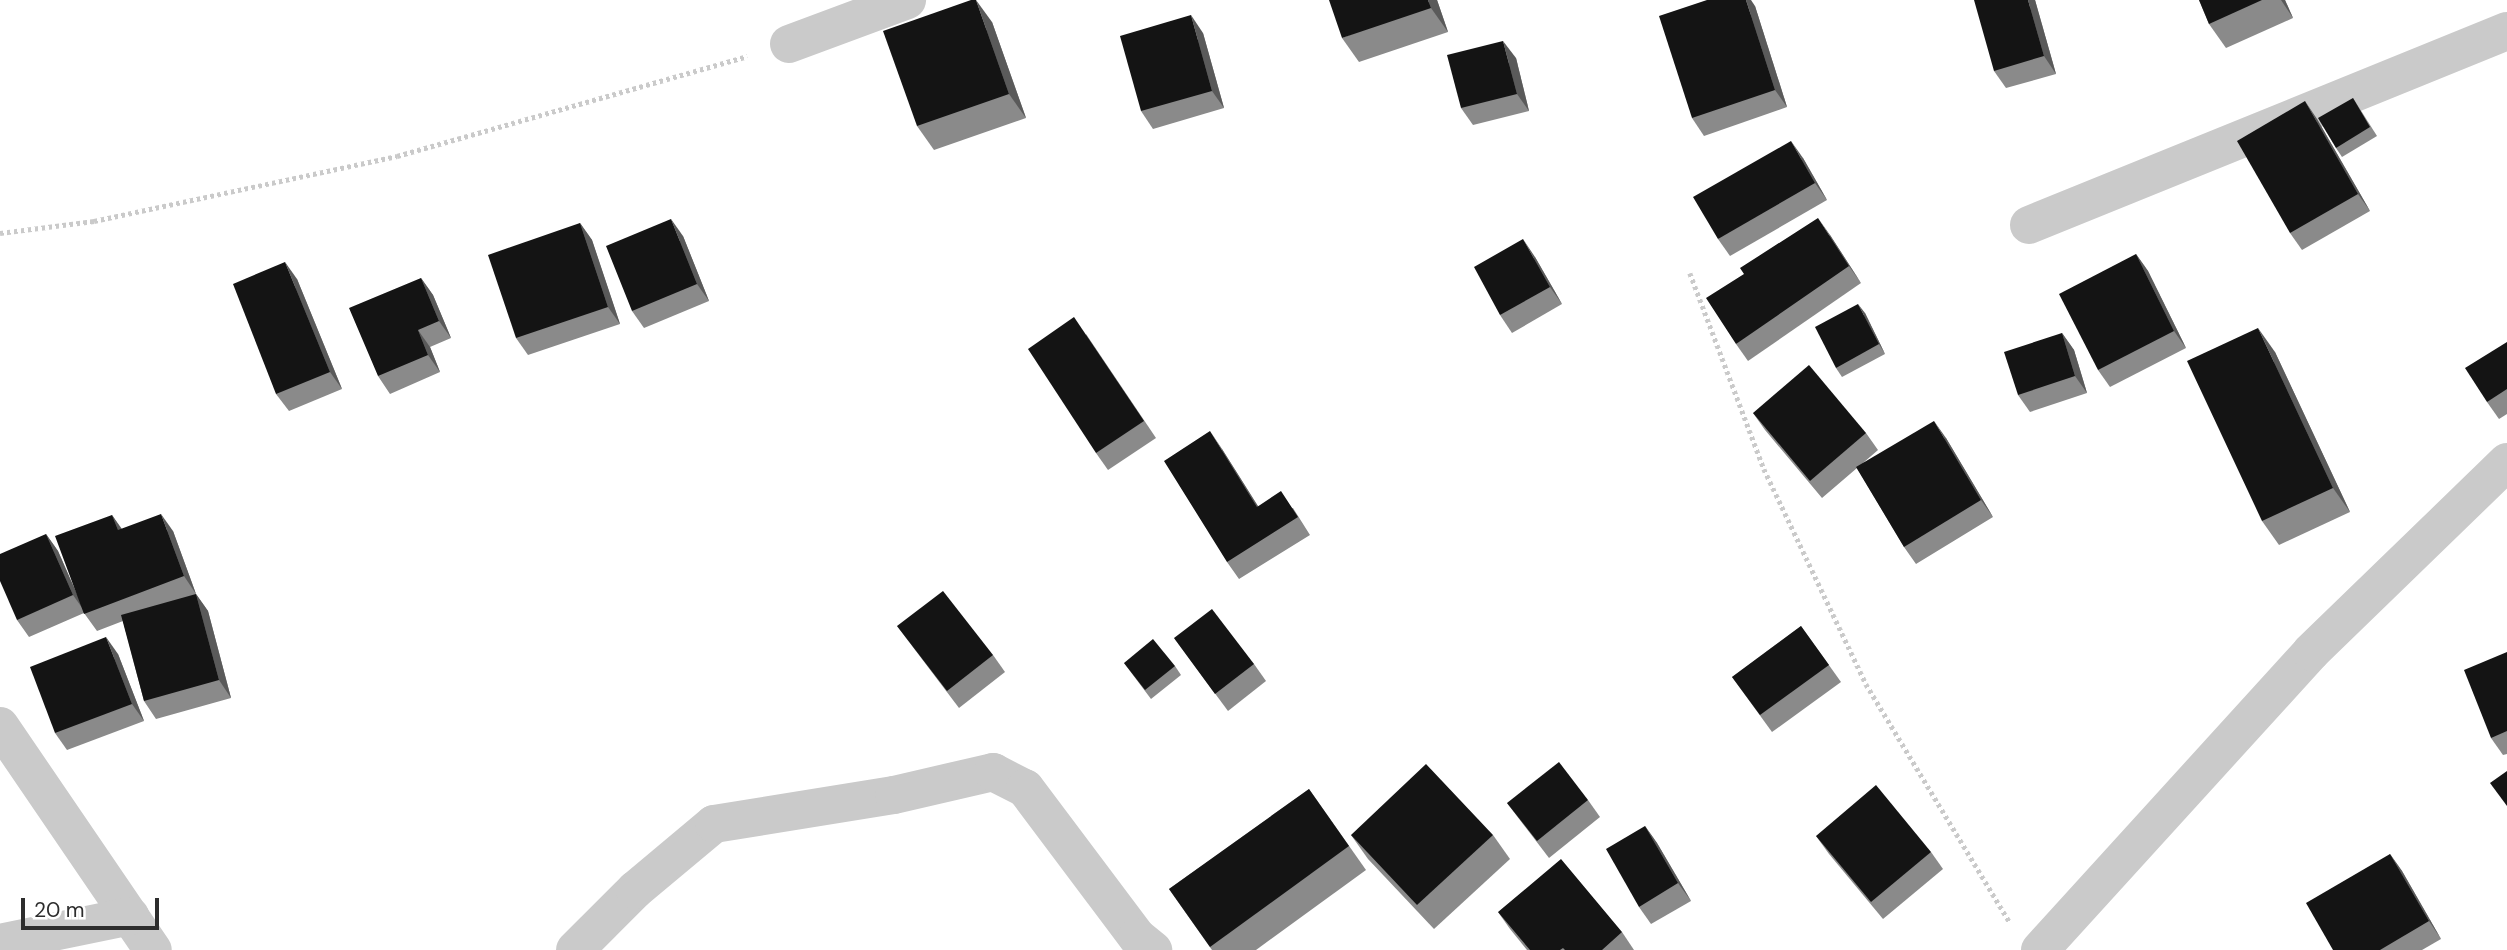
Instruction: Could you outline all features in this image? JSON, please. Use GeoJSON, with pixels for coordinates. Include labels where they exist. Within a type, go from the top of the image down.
{"type":"FeatureCollection","features":[{"type":"Feature","properties":{"kind":"street"},"geometry":{"type":"LineString","coordinates":[[789,44],[907,0]]}},
{"type":"Feature","properties":{"kind":"street"},"geometry":{"type":"LineString","coordinates":[[2029,225],[2507,31]]}},
{"type":"Feature","properties":{"kind":"street"},"geometry":{"type":"LineString","coordinates":[[2027,939],[2311,652],[2507,462]]}},
{"type":"Feature","properties":{"kind":"street"},"geometry":{"type":"LineString","coordinates":[[0,726],[153,950]]}},
{"type":"Feature","properties":{"kind":"street"},"geometry":{"type":"LineString","coordinates":[[575,950],[635,890],[714,824],[894,795],[993,772],[1025,788],[1137,937],[1153,950]]}},
{"type":"Feature","properties":{"kind":"street"},"geometry":{"type":"LineString","coordinates":[[0,943],[130,916]]}},
{"type":"Feature","properties":{"kind":"path"},"geometry":{"type":"LineString","coordinates":[[0,233],[94,221],[397,156],[789,44]]}},
{"type":"Feature","properties":{"kind":"path"},"geometry":{"type":"LineString","coordinates":[[1690,273],[1764,469],[1866,684],[2027,939]]}},
{"type":"Feature","properties":{"kind":"building"},"geometry":{"type":"Polygon","coordinates":[[[976,0],[1009,94],[917,126],[883,31],[976,0]]]}},
{"type":"Feature","properties":{"kind":"building"},"geometry":{"type":"Polygon","coordinates":[[[1329,0],[1428,0],[1431,8],[1342,38],[1329,0]]]}},
{"type":"Feature","properties":{"kind":"building"},"geometry":{"type":"Polygon","coordinates":[[[1707,0],[1746,0],[1775,90],[1692,118],[1659,16],[1707,0]]]}},
{"type":"Feature","properties":{"kind":"building"},"geometry":{"type":"Polygon","coordinates":[[[1974,0],[2028,0],[2044,56],[1994,71],[1974,0]]]}},
{"type":"Feature","properties":{"kind":"building"},"geometry":{"type":"Polygon","coordinates":[[[2199,0],[2262,0],[2209,24],[2199,0]]]}},
{"type":"Feature","properties":{"kind":"building"},"geometry":{"type":"Polygon","coordinates":[[[1191,15],[1212,91],[1141,111],[1120,36],[1191,15]]]}},
{"type":"Feature","properties":{"kind":"building"},"geometry":{"type":"Polygon","coordinates":[[[1503,41],[1517,94],[1461,108],[1447,55],[1503,41]]]}},
{"type":"Feature","properties":{"kind":"building"},"geometry":{"type":"Polygon","coordinates":[[[2353,98],[2370,127],[2336,148],[2318,118],[2353,98]]]}},
{"type":"Feature","properties":{"kind":"building"},"geometry":{"type":"Polygon","coordinates":[[[2305,101],[2358,194],[2290,233],[2237,141],[2305,101]]]}},
{"type":"Feature","properties":{"kind":"building"},"geometry":{"type":"Polygon","coordinates":[[[1791,141],[1815,183],[1718,239],[1693,197],[1791,141]]]}},
{"type":"Feature","properties":{"kind":"building"},"geometry":{"type":"Polygon","coordinates":[[[1818,218],[1849,266],[1736,344],[1706,298],[1744,274],[1740,268],[1818,218]]]}},
{"type":"Feature","properties":{"kind":"building"},"geometry":{"type":"Polygon","coordinates":[[[671,219],[697,284],[632,311],[606,246],[671,219]]]}},
{"type":"Feature","properties":{"kind":"building"},"geometry":{"type":"Polygon","coordinates":[[[580,223],[608,307],[516,338],[488,255],[580,223]]]}},
{"type":"Feature","properties":{"kind":"building"},"geometry":{"type":"Polygon","coordinates":[[[1523,239],[1550,287],[1500,315],[1474,267],[1523,239]]]}},
{"type":"Feature","properties":{"kind":"building"},"geometry":{"type":"Polygon","coordinates":[[[2136,254],[2174,331],[2098,370],[2059,294],[2136,254]]]}},
{"type":"Feature","properties":{"kind":"building"},"geometry":{"type":"Polygon","coordinates":[[[285,262],[330,372],[276,394],[233,284],[285,262]]]}},
{"type":"Feature","properties":{"kind":"building"},"geometry":{"type":"Polygon","coordinates":[[[421,278],[439,321],[418,330],[428,355],[378,376],[349,308],[421,278]]]}},
{"type":"Feature","properties":{"kind":"building"},"geometry":{"type":"Polygon","coordinates":[[[1858,304],[1879,344],[1836,368],[1815,327],[1858,304]]]}},
{"type":"Feature","properties":{"kind":"building"},"geometry":{"type":"Polygon","coordinates":[[[1074,317],[1144,421],[1096,453],[1028,349],[1074,317]]]}},
{"type":"Feature","properties":{"kind":"building"},"geometry":{"type":"Polygon","coordinates":[[[2258,328],[2333,488],[2262,521],[2187,361],[2258,328]]]}},
{"type":"Feature","properties":{"kind":"building"},"geometry":{"type":"Polygon","coordinates":[[[2062,333],[2075,376],[2018,395],[2004,352],[2062,333]]]}},
{"type":"Feature","properties":{"kind":"building"},"geometry":{"type":"Polygon","coordinates":[[[2507,342],[2507,389],[2487,402],[2465,368],[2507,342]]]}},
{"type":"Feature","properties":{"kind":"building"},"geometry":{"type":"Polygon","coordinates":[[[1809,365],[1866,433],[1810,481],[1753,413],[1809,365]]]}},
{"type":"Feature","properties":{"kind":"building"},"geometry":{"type":"Polygon","coordinates":[[[1934,421],[1981,500],[1904,547],[1856,467],[1934,421]]]}},
{"type":"Feature","properties":{"kind":"building"},"geometry":{"type":"Polygon","coordinates":[[[1210,431],[1257,507],[1281,491],[1298,517],[1227,562],[1164,461],[1210,431]]]}},
{"type":"Feature","properties":{"kind":"building"},"geometry":{"type":"Polygon","coordinates":[[[161,514],[184,576],[84,614],[55,536],[112,515],[118,530],[161,514]]]}},
{"type":"Feature","properties":{"kind":"building"},"geometry":{"type":"Polygon","coordinates":[[[46,534],[73,595],[17,620],[0,581],[0,554],[46,534]]]}},
{"type":"Feature","properties":{"kind":"building"},"geometry":{"type":"Polygon","coordinates":[[[943,591],[993,655],[947,691],[897,626],[943,591]]]}},
{"type":"Feature","properties":{"kind":"building"},"geometry":{"type":"Polygon","coordinates":[[[196,594],[219,680],[144,701],[121,615],[196,594]]]}},
{"type":"Feature","properties":{"kind":"building"},"geometry":{"type":"Polygon","coordinates":[[[1212,609],[1254,664],[1215,694],[1174,638],[1212,609]]]}},
{"type":"Feature","properties":{"kind":"building"},"geometry":{"type":"Polygon","coordinates":[[[1801,626],[1829,665],[1760,715],[1732,677],[1801,626]]]}},
{"type":"Feature","properties":{"kind":"building"},"geometry":{"type":"Polygon","coordinates":[[[106,637],[132,704],[55,733],[30,667],[106,637]]]}},
{"type":"Feature","properties":{"kind":"building"},"geometry":{"type":"Polygon","coordinates":[[[1153,639],[1175,666],[1145,690],[1124,663],[1153,639]]]}},
{"type":"Feature","properties":{"kind":"building"},"geometry":{"type":"Polygon","coordinates":[[[2507,652],[2507,731],[2491,738],[2464,670],[2507,652]]]}},
{"type":"Feature","properties":{"kind":"building"},"geometry":{"type":"Polygon","coordinates":[[[1559,762],[1588,800],[1537,841],[1507,803],[1559,762]]]}},
{"type":"Feature","properties":{"kind":"building"},"geometry":{"type":"Polygon","coordinates":[[[1426,764],[1493,835],[1417,905],[1351,835],[1426,764]]]}},
{"type":"Feature","properties":{"kind":"building"},"geometry":{"type":"Polygon","coordinates":[[[2507,771],[2507,806],[2490,783],[2507,771]]]}},
{"type":"Feature","properties":{"kind":"building"},"geometry":{"type":"Polygon","coordinates":[[[1876,785],[1931,852],[1871,902],[1816,836],[1876,785]]]}},
{"type":"Feature","properties":{"kind":"building"},"geometry":{"type":"Polygon","coordinates":[[[1309,789],[1349,846],[1210,947],[1169,889],[1309,789]]]}},
{"type":"Feature","properties":{"kind":"building"},"geometry":{"type":"Polygon","coordinates":[[[1645,826],[1678,883],[1639,907],[1606,849],[1645,826]]]}},
{"type":"Feature","properties":{"kind":"building"},"geometry":{"type":"Polygon","coordinates":[[[2390,854],[2429,921],[2380,950],[2333,950],[2306,903],[2390,854]]]}},
{"type":"Feature","properties":{"kind":"building"},"geometry":{"type":"Polygon","coordinates":[[[1561,859],[1622,932],[1602,950],[1530,950],[1498,912],[1561,859]]]}}]}
